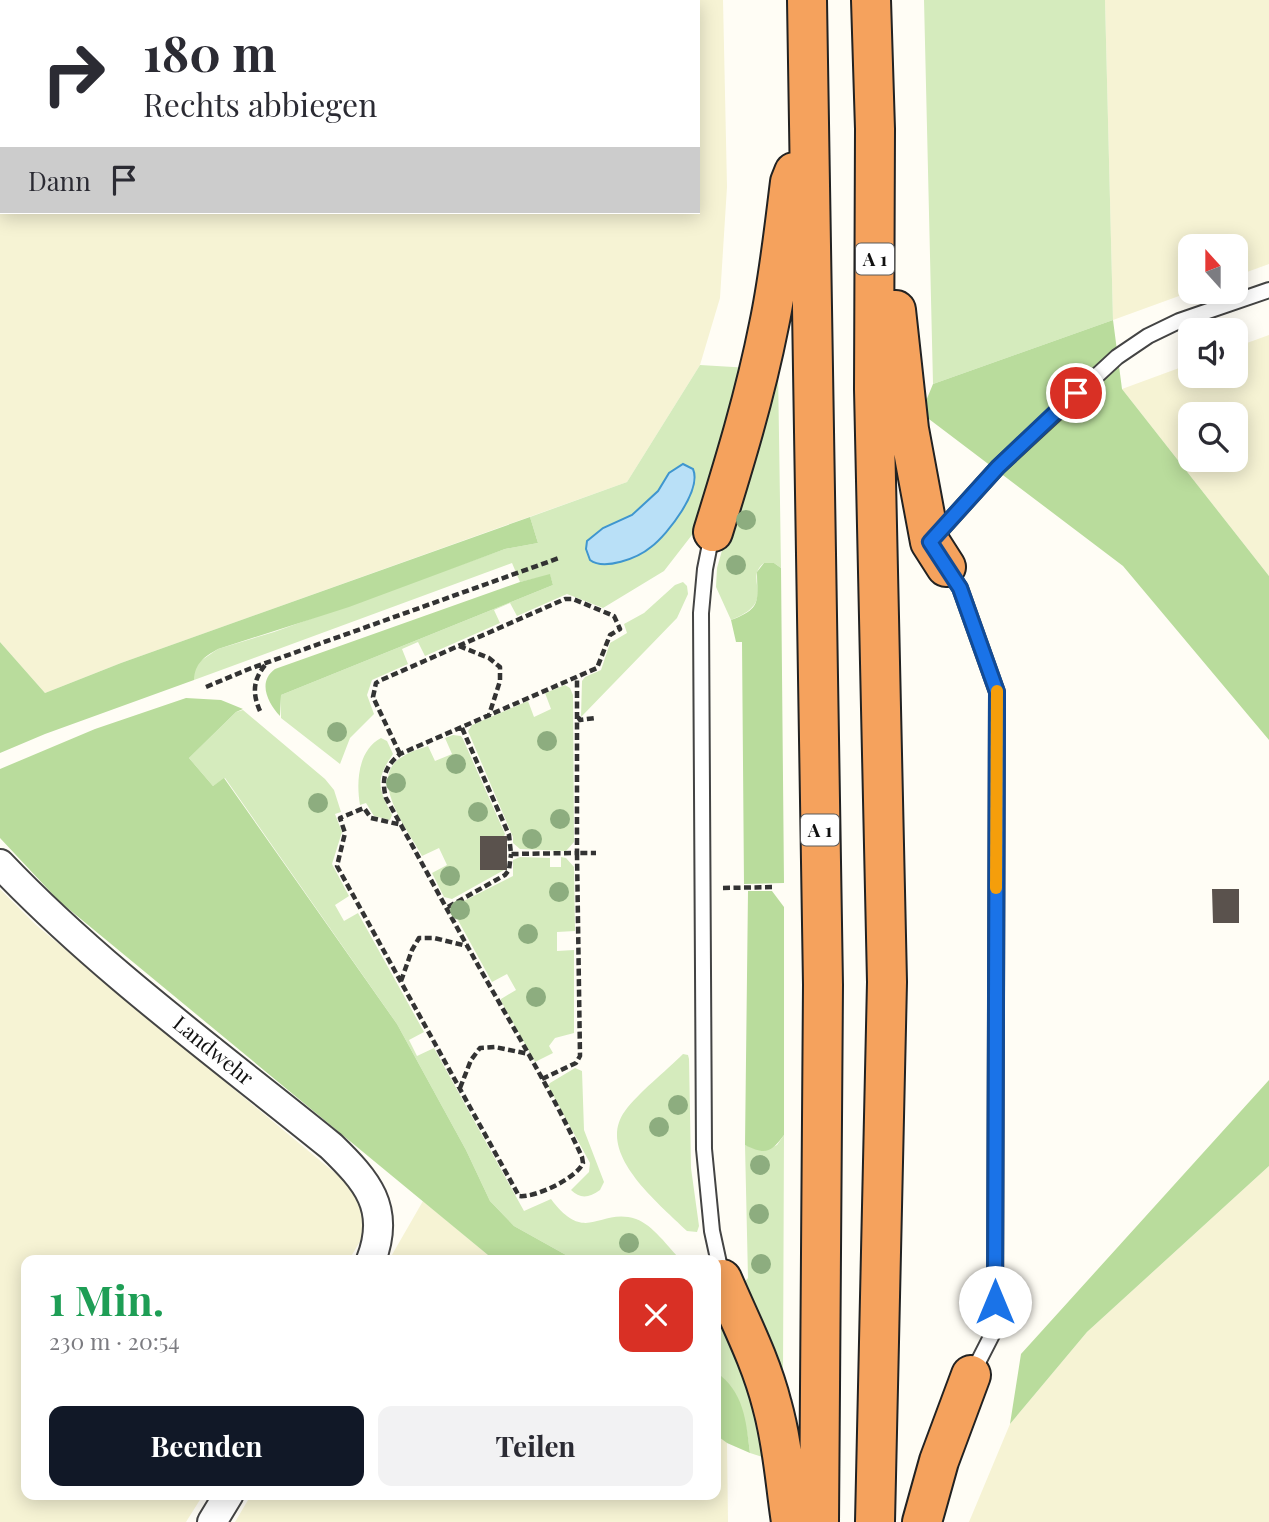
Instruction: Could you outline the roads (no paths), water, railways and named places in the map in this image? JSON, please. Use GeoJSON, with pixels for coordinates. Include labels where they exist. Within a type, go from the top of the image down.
{"type":"FeatureCollection","features":[{"type":"Feature","properties":{"kind":"highway","name":"A 1"},"geometry":{"type":"LineString","coordinates":[[807,0],[822,985],[819,1522]]}},
{"type":"Feature","properties":{"kind":"highway","name":"A 1"},"geometry":{"type":"LineString","coordinates":[[871,0],[875,128],[874,389],[887,982],[875,1522]]}},
{"type":"Feature","properties":{"kind":"highway"},"geometry":{"type":"LineString","coordinates":[[875,128],[909,429],[938,554]]}},
{"type":"Feature","properties":{"kind":"highway"},"geometry":{"type":"LineString","coordinates":[[713,532],[744,431],[762,359],[778,277],[790,182],[810,139]]}},
{"type":"Feature","properties":{"kind":"highway"},"geometry":{"type":"LineString","coordinates":[[722,1279],[753,1349],[772,1404],[785,1464],[791,1522]]}},
{"type":"Feature","properties":{"kind":"highway"},"geometry":{"type":"LineString","coordinates":[[922,1522],[939,1461],[971,1375]]}},
{"type":"Feature","properties":{"kind":"street","name":"Landwehr"},"geometry":{"type":"LineString","coordinates":[[0,864],[83,944],[331,1146],[360,1175],[377,1206],[380,1224],[373,1255]]}},
{"type":"Feature","properties":{"kind":"street"},"geometry":{"type":"LineString","coordinates":[[212,1522],[225,1500]]}},
{"type":"Feature","properties":{"kind":"lane"},"geometry":{"type":"LineString","coordinates":[[971,1375],[995,1329],[997,692],[960,588],[938,554],[998,467],[1117,357],[1170,325],[1269,290]]}},
{"type":"Feature","properties":{"kind":"lane"},"geometry":{"type":"LineString","coordinates":[[713,532],[705,569],[701,613],[705,1174],[717,1255]]}},
{"type":"Feature","properties":{"kind":"lane"},"geometry":{"type":"LineString","coordinates":[[721,1274],[722,1279]]}},
{"type":"Feature","properties":{"kind":"water"},"geometry":{"type":"Polygon","coordinates":[[[683,464],[693,469],[693,488],[682,511],[658,541],[645,551],[621,562],[604,564],[590,560],[586,549],[587,541],[603,528],[632,515],[658,491],[669,473],[683,464]]]}}]}
